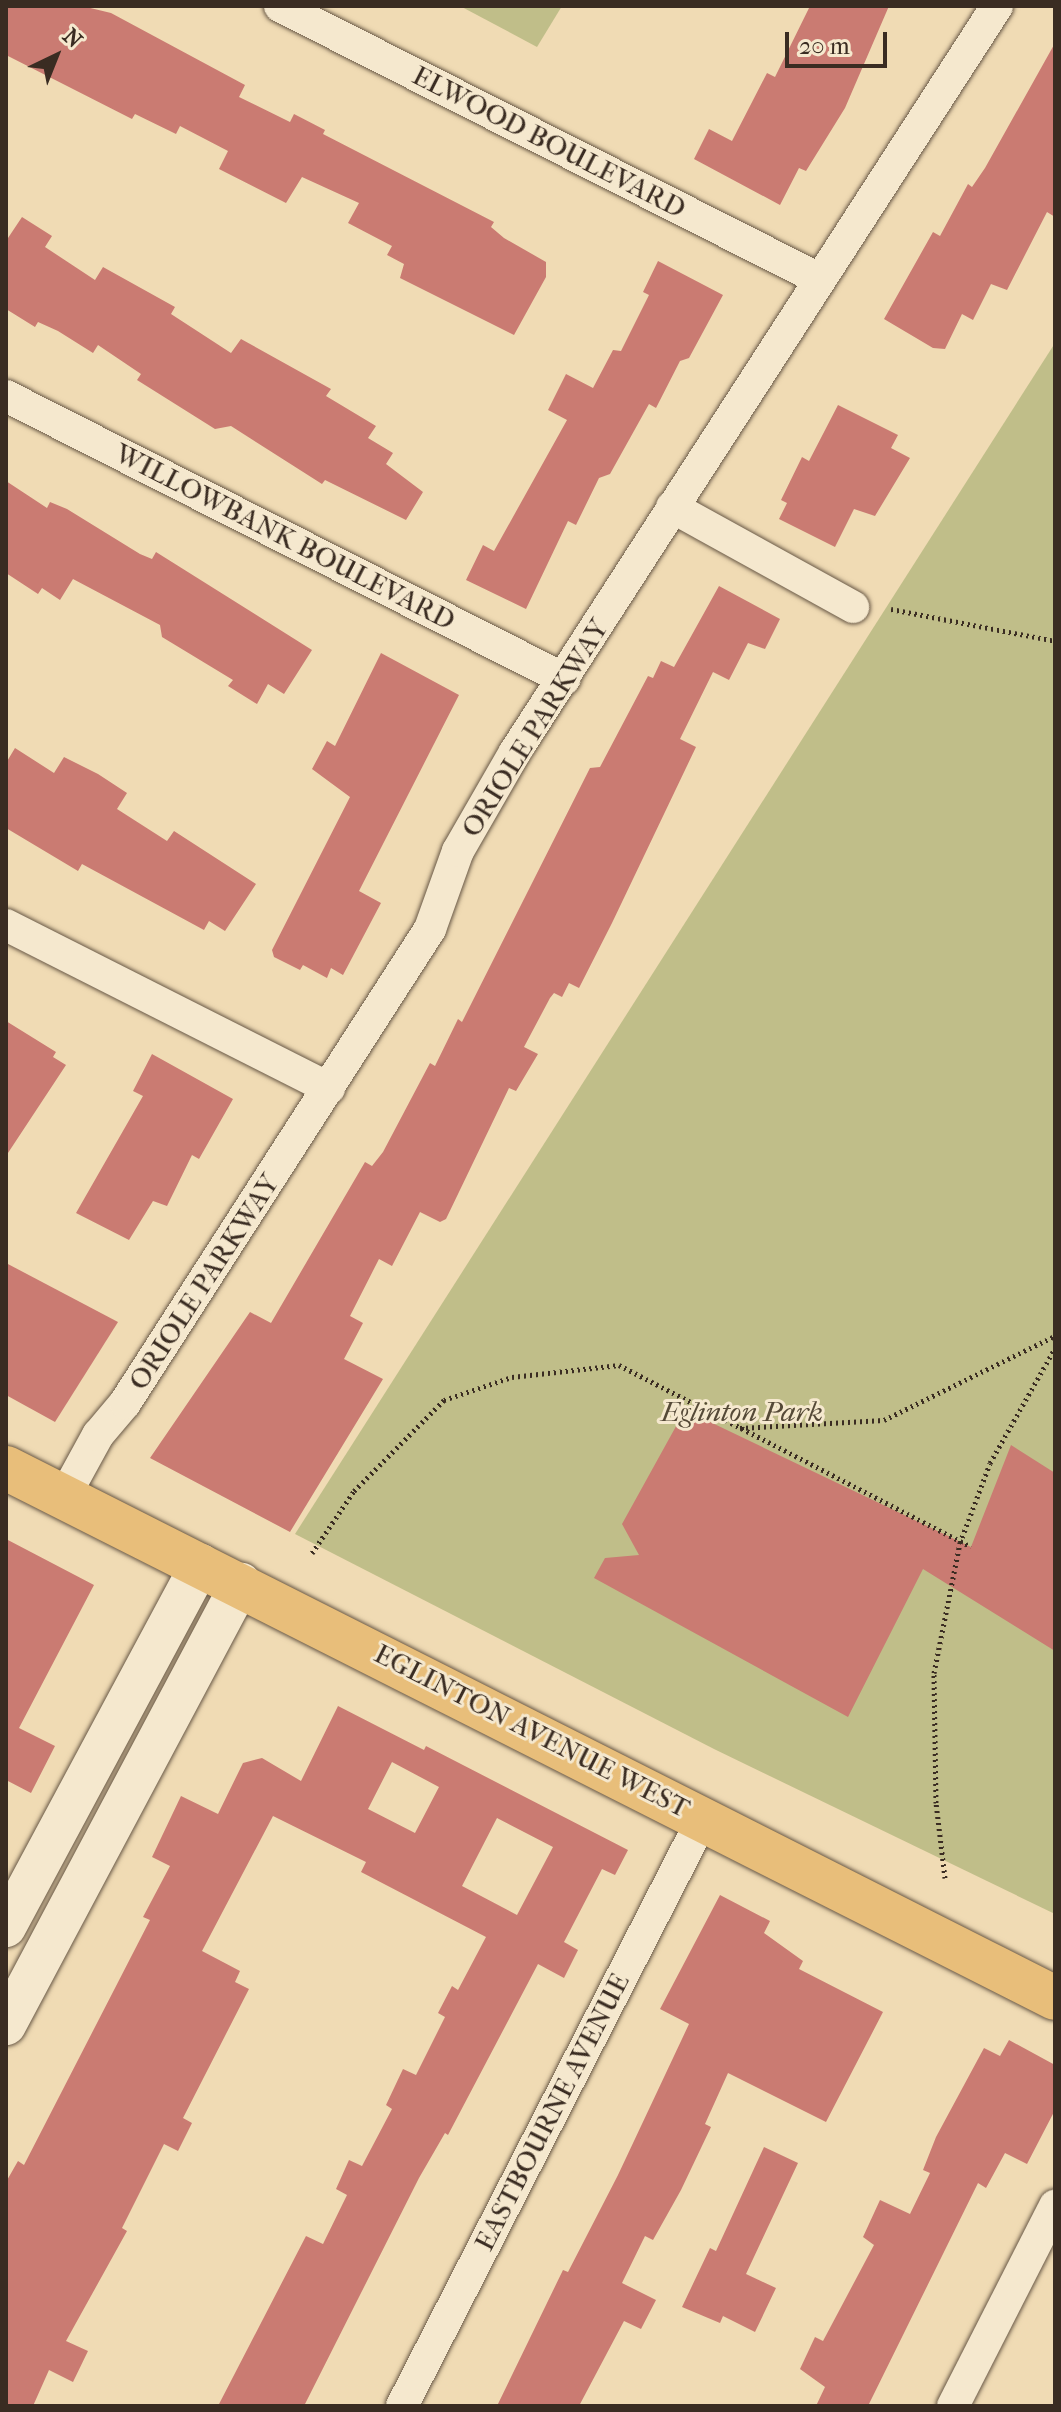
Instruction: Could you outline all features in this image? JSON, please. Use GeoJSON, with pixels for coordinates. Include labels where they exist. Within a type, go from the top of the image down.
{"type":"FeatureCollection","features":[{"type":"Feature","properties":{"kind":"main road","name":"EGLINTON AVENUE WEST"},"geometry":{"type":"LineString","coordinates":[[6,1468],[241,1583],[1055,1998]]}},
{"type":"Feature","properties":{"kind":"street","name":"ELWOOD BOULEVARD"},"geometry":{"type":"LineString","coordinates":[[280,6],[819,279]]}},
{"type":"Feature","properties":{"kind":"street","name":"ORIOLE PARKWAY"},"geometry":{"type":"LineString","coordinates":[[64,1497],[98,1435],[125,1403],[430,929],[474,818],[997,6]]}},
{"type":"Feature","properties":{"kind":"street","name":"WILLOWBANK BOULEVARD"},"geometry":{"type":"LineString","coordinates":[[6,396],[564,679]]}},
{"type":"Feature","properties":{"kind":"street"},"geometry":{"type":"LineString","coordinates":[[672,507],[853,607]]}},
{"type":"Feature","properties":{"kind":"street"},"geometry":{"type":"LineString","coordinates":[[6,925],[329,1088]]}},
{"type":"Feature","properties":{"kind":"street"},"geometry":{"type":"LineString","coordinates":[[6,1927],[201,1564]]}},
{"type":"Feature","properties":{"kind":"street"},"geometry":{"type":"LineString","coordinates":[[6,2025],[241,1583]]}},
{"type":"Feature","properties":{"kind":"street"},"geometry":{"type":"LineString","coordinates":[[140,1679],[182,1699]]}},
{"type":"Feature","properties":{"kind":"street","name":"EASTBOURNE AVENUE"},"geometry":{"type":"LineString","coordinates":[[402,2406],[703,1818]]}},
{"type":"Feature","properties":{"kind":"street"},"geometry":{"type":"LineString","coordinates":[[953,2406],[1055,2206]]}},
{"type":"Feature","properties":{"kind":"path"},"geometry":{"type":"LineString","coordinates":[[891,609],[1055,641]]}},
{"type":"Feature","properties":{"kind":"path"},"geometry":{"type":"LineString","coordinates":[[738,1428],[884,1420],[1055,1336]]}},
{"type":"Feature","properties":{"kind":"path"},"geometry":{"type":"LineString","coordinates":[[945,1878],[936,1803],[934,1673],[960,1543],[990,1463],[1055,1348]]}},
{"type":"Feature","properties":{"kind":"path"},"geometry":{"type":"LineString","coordinates":[[312,1553],[354,1491],[423,1417],[444,1400],[512,1377],[619,1365],[971,1547]]}},
{"type":"Feature","properties":{"kind":"green space"},"geometry":{"type":"Polygon","coordinates":[[[460,6],[562,6],[537,47],[460,6]]]}},
{"type":"Feature","properties":{"kind":"green space","name":"Eglinton Park"},"geometry":{"type":"Polygon","coordinates":[[[1055,343],[1055,1914],[714,1749],[295,1534],[1055,343]]]}},
{"type":"Feature","properties":{"kind":"building"},"geometry":{"type":"Polygon","coordinates":[[[6,6],[82,6],[111,13],[245,85],[239,97],[290,122],[294,114],[325,130],[323,134],[494,222],[491,227],[504,238],[546,262],[546,277],[514,335],[400,278],[404,264],[387,255],[392,246],[348,223],[359,203],[302,177],[286,203],[219,169],[228,151],[180,126],[176,134],[135,114],[132,119],[6,55],[6,6]]]}},
{"type":"Feature","properties":{"kind":"building"},"geometry":{"type":"Polygon","coordinates":[[[810,6],[889,6],[845,108],[806,171],[799,168],[780,205],[694,159],[709,129],[732,141],[767,73],[775,77],[810,6]]]}},
{"type":"Feature","properties":{"kind":"building"},"geometry":{"type":"Polygon","coordinates":[[[1055,43],[1055,217],[1047,212],[1007,290],[991,284],[973,320],[962,314],[945,349],[933,348],[884,319],[933,232],[940,236],[968,184],[972,187],[985,168],[1055,43]]]}},
{"type":"Feature","properties":{"kind":"building"},"geometry":{"type":"Polygon","coordinates":[[[22,217],[52,236],[45,247],[95,280],[103,267],[175,307],[171,314],[231,353],[241,339],[331,389],[326,396],[376,426],[368,438],[393,453],[386,464],[423,492],[406,520],[325,480],[322,484],[231,426],[215,429],[137,380],[141,374],[98,345],[93,353],[58,331],[38,322],[35,327],[6,309],[6,241],[22,217]]]}},
{"type":"Feature","properties":{"kind":"building"},"geometry":{"type":"Polygon","coordinates":[[[658,261],[723,295],[689,358],[680,361],[656,408],[649,404],[610,474],[599,478],[576,525],[568,521],[526,609],[466,580],[483,545],[494,551],[567,420],[548,410],[566,374],[593,388],[613,350],[621,351],[649,295],[643,292],[658,261]]]}},
{"type":"Feature","properties":{"kind":"building"},"geometry":{"type":"Polygon","coordinates":[[[838,405],[898,435],[891,448],[910,458],[875,516],[854,509],[835,547],[779,519],[787,503],[781,500],[802,457],[809,461],[838,405]]]}},
{"type":"Feature","properties":{"kind":"building"},"geometry":{"type":"Polygon","coordinates":[[[6,481],[47,508],[50,502],[67,509],[140,554],[152,559],[156,552],[312,650],[284,694],[268,684],[257,704],[228,686],[233,680],[162,637],[160,625],[73,579],[60,600],[42,588],[38,594],[6,573],[6,481]]]}},
{"type":"Feature","properties":{"kind":"building"},"geometry":{"type":"Polygon","coordinates":[[[719,586],[780,619],[765,649],[748,643],[729,680],[713,672],[680,739],[696,747],[612,923],[579,988],[569,983],[562,997],[554,993],[550,998],[524,1047],[538,1054],[516,1091],[509,1088],[446,1219],[440,1222],[420,1212],[392,1266],[379,1259],[350,1316],[363,1323],[344,1359],[383,1379],[290,1532],[150,1458],[250,1312],[271,1323],[365,1162],[372,1166],[383,1152],[430,1063],[435,1066],[458,1019],[462,1022],[590,768],[600,767],[648,676],[653,678],[661,661],[674,667],[719,586]]]}},
{"type":"Feature","properties":{"kind":"building"},"geometry":{"type":"Polygon","coordinates":[[[381,653],[459,695],[359,891],[381,903],[343,975],[331,968],[327,978],[303,965],[300,970],[274,957],[272,950],[350,797],[312,769],[327,741],[335,746],[381,653]]]}},
{"type":"Feature","properties":{"kind":"building"},"geometry":{"type":"Polygon","coordinates":[[[15,748],[54,773],[64,757],[98,774],[127,793],[117,809],[167,841],[174,831],[256,884],[225,931],[209,921],[204,930],[82,864],[78,871],[6,828],[6,763],[15,748]]]}},
{"type":"Feature","properties":{"kind":"building"},"geometry":{"type":"Polygon","coordinates":[[[6,1021],[56,1052],[53,1057],[66,1065],[6,1156],[6,1021]]]}},
{"type":"Feature","properties":{"kind":"building"},"geometry":{"type":"Polygon","coordinates":[[[152,1054],[233,1099],[199,1159],[192,1155],[167,1206],[153,1201],[129,1240],[76,1213],[143,1096],[133,1091],[152,1054]]]}},
{"type":"Feature","properties":{"kind":"building"},"geometry":{"type":"Polygon","coordinates":[[[6,1263],[118,1322],[55,1422],[6,1395],[6,1263]]]}},
{"type":"Feature","properties":{"kind":"building"},"geometry":{"type":"Polygon","coordinates":[[[685,1410],[971,1547],[1011,1445],[1055,1473],[1055,1651],[923,1569],[848,1717],[594,1578],[605,1558],[639,1555],[622,1524],[685,1410]]]}},
{"type":"Feature","properties":{"kind":"building"},"geometry":{"type":"Polygon","coordinates":[[[6,1539],[94,1585],[19,1728],[55,1746],[31,1793],[6,1780],[6,1539]]]}},
{"type":"Feature","properties":{"kind":"building"},"geometry":{"type":"Polygon","coordinates":[[[338,1706],[424,1750],[426,1746],[628,1850],[615,1875],[602,1869],[564,1942],[578,1950],[564,1978],[538,1964],[448,2135],[445,2133],[419,2178],[304,2406],[218,2406],[306,2236],[323,2244],[347,2195],[336,2189],[349,2160],[362,2166],[392,2109],[386,2105],[403,2069],[416,2075],[445,2017],[438,2013],[452,1986],[458,1990],[486,1937],[361,1872],[366,1862],[273,1816],[202,1951],[240,1971],[235,1982],[249,1989],[183,2118],[192,2123],[178,2151],[164,2144],[122,2228],[127,2231],[66,2341],[88,2351],[73,2382],[49,2370],[33,2406],[6,2406],[6,2182],[18,2161],[24,2165],[150,1920],[143,1917],[170,1866],[152,1857],[181,1796],[218,1814],[243,1763],[262,1758],[301,1781],[338,1706]],[[392,1762],[368,1809],[415,1833],[439,1787],[392,1762]],[[497,1818],[462,1886],[517,1915],[553,1847],[497,1818]]]}},
{"type":"Feature","properties":{"kind":"building"},"geometry":{"type":"Polygon","coordinates":[[[720,1895],[770,1921],[764,1933],[803,1961],[799,1969],[883,2012],[826,2122],[728,2073],[705,2124],[711,2127],[681,2190],[653,2240],[645,2236],[622,2283],[656,2300],[641,2329],[624,2321],[579,2406],[497,2406],[563,2270],[568,2272],[618,2175],[689,2024],[660,2009],[720,1895]]]}},
{"type":"Feature","properties":{"kind":"building"},"geometry":{"type":"Polygon","coordinates":[[[1009,2040],[1055,2065],[1055,2110],[1027,2164],[1005,2153],[986,2188],[978,2183],[868,2406],[816,2406],[825,2387],[800,2369],[815,2337],[823,2341],[874,2245],[863,2237],[880,2200],[910,2214],[930,2173],[923,2170],[936,2137],[984,2048],[1000,2056],[1009,2040]]]}},
{"type":"Feature","properties":{"kind":"building"},"geometry":{"type":"Polygon","coordinates":[[[764,2147],[798,2163],[746,2274],[776,2288],[755,2332],[723,2316],[720,2323],[682,2307],[710,2248],[716,2251],[764,2147]]]}}]}
